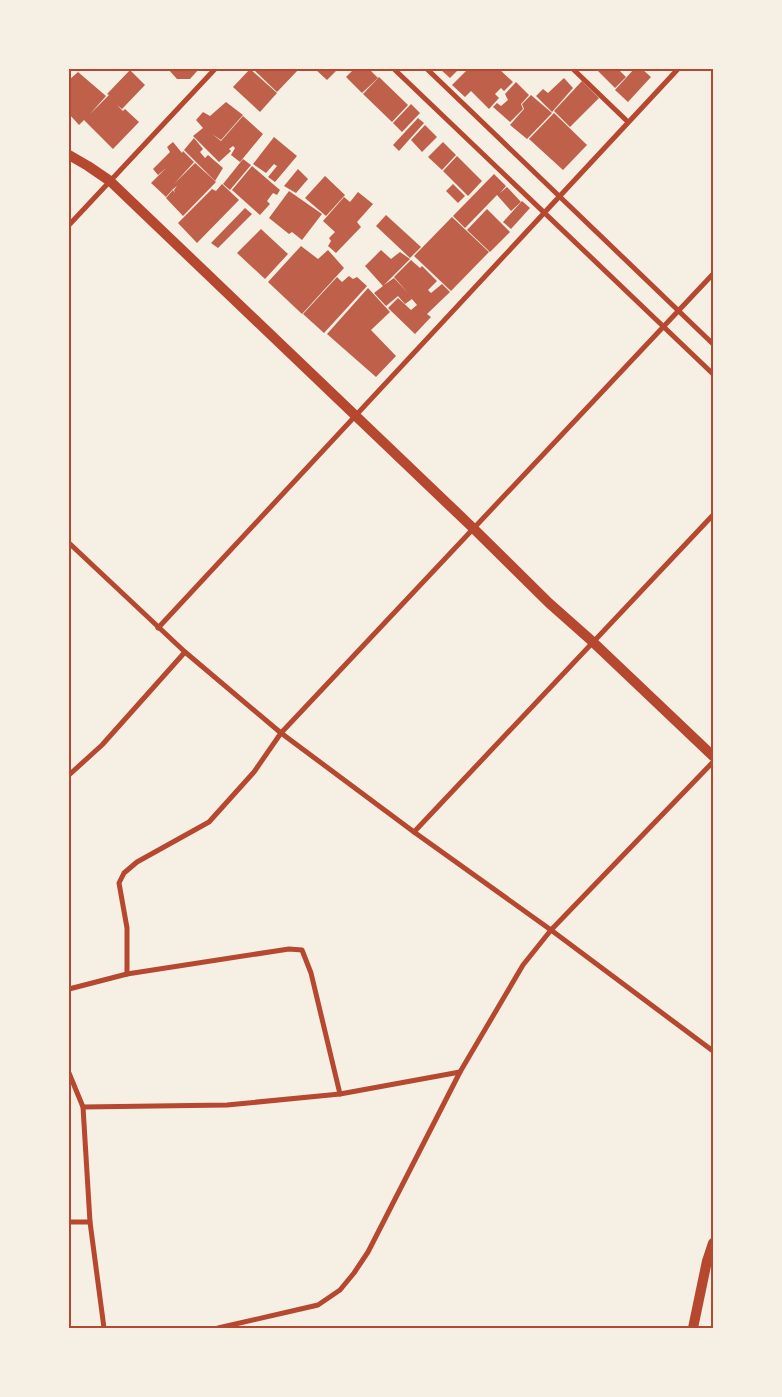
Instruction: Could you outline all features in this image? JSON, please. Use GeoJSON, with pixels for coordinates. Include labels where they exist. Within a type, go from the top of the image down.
{"type":"FeatureCollection","features":[{"type":"Feature","properties":{"kind":"main road"},"geometry":{"type":"LineString","coordinates":[[69,155],[110,180],[549,603],[713,756]]}},
{"type":"Feature","properties":{"kind":"main road"},"geometry":{"type":"LineString","coordinates":[[694,1328],[713,1243]]}},
{"type":"Feature","properties":{"kind":"street"},"geometry":{"type":"LineString","coordinates":[[69,225],[215,69]]}},
{"type":"Feature","properties":{"kind":"street"},"geometry":{"type":"LineString","coordinates":[[394,69],[713,374]]}},
{"type":"Feature","properties":{"kind":"street"},"geometry":{"type":"LineString","coordinates":[[427,69],[713,344]]}},
{"type":"Feature","properties":{"kind":"street"},"geometry":{"type":"LineString","coordinates":[[573,69],[628,122]]}},
{"type":"Feature","properties":{"kind":"street"},"geometry":{"type":"LineString","coordinates":[[158,628],[678,69]]}},
{"type":"Feature","properties":{"kind":"street"},"geometry":{"type":"LineString","coordinates":[[127,974],[127,928],[119,882],[124,873],[137,862],[209,822],[254,772],[281,734],[713,274]]}},
{"type":"Feature","properties":{"kind":"street"},"geometry":{"type":"LineString","coordinates":[[414,832],[713,515]]}},
{"type":"Feature","properties":{"kind":"street"},"geometry":{"type":"LineString","coordinates":[[69,543],[184,652],[281,734],[551,930],[713,1051]]}},
{"type":"Feature","properties":{"kind":"street"},"geometry":{"type":"LineString","coordinates":[[69,775],[102,745],[184,652]]}},
{"type":"Feature","properties":{"kind":"street"},"geometry":{"type":"LineString","coordinates":[[218,1328],[318,1305],[340,1290],[354,1274],[368,1252],[460,1072],[523,965],[551,930],[713,762]]}},
{"type":"Feature","properties":{"kind":"street"},"geometry":{"type":"LineString","coordinates":[[69,990],[127,974],[289,949],[302,950],[311,973],[340,1094]]}},
{"type":"Feature","properties":{"kind":"street"},"geometry":{"type":"LineString","coordinates":[[82,1107],[227,1105],[340,1094],[460,1072]]}},
{"type":"Feature","properties":{"kind":"street"},"geometry":{"type":"LineString","coordinates":[[69,1073],[82,1107],[90,1222],[104,1328]]}},
{"type":"Feature","properties":{"kind":"street"},"geometry":{"type":"LineString","coordinates":[[69,1222],[90,1222]]}},
{"type":"Feature","properties":{"kind":"building"},"geometry":{"type":"Polygon","coordinates":[[[168,69],[199,69],[190,79],[177,79],[168,69]]]}},
{"type":"Feature","properties":{"kind":"building"},"geometry":{"type":"Polygon","coordinates":[[[250,69],[277,93],[260,112],[233,87],[250,69]]]}},
{"type":"Feature","properties":{"kind":"building"},"geometry":{"type":"Polygon","coordinates":[[[299,69],[277,92],[254,70],[299,69]]]}},
{"type":"Feature","properties":{"kind":"building"},"geometry":{"type":"Polygon","coordinates":[[[315,69],[335,69],[337,70],[327,80],[315,69]]]}},
{"type":"Feature","properties":{"kind":"building"},"geometry":{"type":"Polygon","coordinates":[[[354,69],[369,69],[378,78],[362,93],[346,77],[354,69]]]}},
{"type":"Feature","properties":{"kind":"building"},"geometry":{"type":"Polygon","coordinates":[[[440,69],[459,69],[450,78],[440,69]]]}},
{"type":"Feature","properties":{"kind":"building"},"geometry":{"type":"Polygon","coordinates":[[[468,69],[499,69],[513,82],[504,91],[501,88],[495,94],[499,98],[489,109],[471,91],[465,97],[452,85],[468,69]]]}},
{"type":"Feature","properties":{"kind":"building"},"geometry":{"type":"Polygon","coordinates":[[[598,69],[623,69],[620,71],[626,77],[615,88],[598,69]]]}},
{"type":"Feature","properties":{"kind":"building"},"geometry":{"type":"Polygon","coordinates":[[[634,69],[642,69],[651,77],[628,102],[615,90],[634,69]]]}},
{"type":"Feature","properties":{"kind":"building"},"geometry":{"type":"Polygon","coordinates":[[[130,70],[145,85],[122,109],[117,105],[123,111],[125,109],[139,122],[113,149],[84,120],[79,125],[69,114],[69,80],[78,72],[106,96],[90,114],[130,70]]]}},
{"type":"Feature","properties":{"kind":"building"},"geometry":{"type":"Polygon","coordinates":[[[379,77],[408,105],[392,122],[363,94],[379,77]]]}},
{"type":"Feature","properties":{"kind":"building"},"geometry":{"type":"Polygon","coordinates":[[[564,78],[573,88],[552,112],[536,96],[543,89],[548,93],[564,78]]]}},
{"type":"Feature","properties":{"kind":"building"},"geometry":{"type":"Polygon","coordinates":[[[582,81],[599,98],[570,127],[554,111],[582,81]]]}},
{"type":"Feature","properties":{"kind":"building"},"geometry":{"type":"Polygon","coordinates":[[[516,82],[529,95],[521,104],[523,109],[510,122],[493,107],[497,103],[501,106],[508,100],[505,94],[516,82]]]}},
{"type":"Feature","properties":{"kind":"building"},"geometry":{"type":"Polygon","coordinates":[[[531,95],[552,113],[527,139],[510,125],[524,109],[522,104],[531,95]]]}},
{"type":"Feature","properties":{"kind":"building"},"geometry":{"type":"Polygon","coordinates":[[[226,102],[243,115],[221,140],[212,134],[221,141],[243,116],[263,134],[240,162],[231,155],[235,148],[233,146],[229,149],[231,151],[219,162],[193,136],[203,128],[196,120],[203,112],[210,116],[226,102]]]}},
{"type":"Feature","properties":{"kind":"building"},"geometry":{"type":"Polygon","coordinates":[[[411,104],[420,113],[402,132],[393,123],[411,104]]]}},
{"type":"Feature","properties":{"kind":"building"},"geometry":{"type":"Polygon","coordinates":[[[554,113],[587,145],[563,170],[529,139],[554,113]]]}},
{"type":"Feature","properties":{"kind":"building"},"geometry":{"type":"Polygon","coordinates":[[[418,118],[424,123],[399,151],[393,145],[418,118]]]}},
{"type":"Feature","properties":{"kind":"building"},"geometry":{"type":"Polygon","coordinates":[[[425,125],[437,137],[422,152],[411,140],[425,125]]]}},
{"type":"Feature","properties":{"kind":"building"},"geometry":{"type":"Polygon","coordinates":[[[274,137],[297,156],[275,182],[268,177],[277,166],[274,164],[266,173],[253,164],[274,137]]]}},
{"type":"Feature","properties":{"kind":"building"},"geometry":{"type":"Polygon","coordinates":[[[194,138],[203,149],[200,152],[205,158],[208,155],[223,168],[215,181],[184,150],[194,138]]]}},
{"type":"Feature","properties":{"kind":"building"},"geometry":{"type":"Polygon","coordinates":[[[173,142],[182,153],[183,151],[194,162],[174,184],[195,163],[216,182],[183,216],[166,198],[173,190],[175,193],[174,190],[177,186],[173,189],[166,197],[151,183],[166,168],[158,175],[153,169],[170,152],[167,147],[173,142]]]}},
{"type":"Feature","properties":{"kind":"building"},"geometry":{"type":"Polygon","coordinates":[[[443,142],[456,155],[442,170],[428,157],[443,142]]]}},
{"type":"Feature","properties":{"kind":"building"},"geometry":{"type":"Polygon","coordinates":[[[457,156],[482,181],[468,196],[443,171],[457,156]]]}},
{"type":"Feature","properties":{"kind":"building"},"geometry":{"type":"Polygon","coordinates":[[[243,159],[251,165],[230,190],[223,184],[243,159]]]}},
{"type":"Feature","properties":{"kind":"building"},"geometry":{"type":"Polygon","coordinates":[[[252,166],[280,190],[277,195],[273,193],[267,201],[270,204],[260,215],[232,190],[252,166]]]}},
{"type":"Feature","properties":{"kind":"building"},"geometry":{"type":"Polygon","coordinates":[[[298,169],[308,179],[296,193],[284,186],[298,169]]]}},
{"type":"Feature","properties":{"kind":"building"},"geometry":{"type":"Polygon","coordinates":[[[494,174],[506,186],[500,193],[507,187],[521,202],[511,211],[497,195],[465,228],[453,216],[494,174]]]}},
{"type":"Feature","properties":{"kind":"building"},"geometry":{"type":"Polygon","coordinates":[[[325,176],[345,195],[326,216],[305,198],[325,176]]]}},
{"type":"Feature","properties":{"kind":"building"},"geometry":{"type":"Polygon","coordinates":[[[222,184],[239,200],[197,243],[178,223],[212,189],[216,191],[222,184]]]}},
{"type":"Feature","properties":{"kind":"building"},"geometry":{"type":"Polygon","coordinates":[[[453,184],[465,196],[458,203],[446,191],[453,184]]]}},
{"type":"Feature","properties":{"kind":"building"},"geometry":{"type":"Polygon","coordinates":[[[289,191],[322,214],[302,240],[292,232],[289,234],[269,218],[289,191]]]}},
{"type":"Feature","properties":{"kind":"building"},"geometry":{"type":"Polygon","coordinates":[[[358,192],[373,204],[357,222],[361,227],[336,253],[328,246],[331,241],[329,238],[335,232],[323,221],[344,197],[350,202],[358,192]]]}},
{"type":"Feature","properties":{"kind":"building"},"geometry":{"type":"Polygon","coordinates":[[[522,201],[530,208],[511,229],[503,222],[522,201]]]}},
{"type":"Feature","properties":{"kind":"building"},"geometry":{"type":"Polygon","coordinates":[[[245,208],[252,214],[218,248],[211,243],[245,208]]]}},
{"type":"Feature","properties":{"kind":"building"},"geometry":{"type":"Polygon","coordinates":[[[487,209],[510,232],[490,252],[467,230],[487,209]]]}},
{"type":"Feature","properties":{"kind":"building"},"geometry":{"type":"Polygon","coordinates":[[[386,215],[421,247],[410,258],[376,226],[386,215]]]}},
{"type":"Feature","properties":{"kind":"building"},"geometry":{"type":"Polygon","coordinates":[[[452,217],[489,252],[451,291],[414,256],[452,217]]]}},
{"type":"Feature","properties":{"kind":"building"},"geometry":{"type":"Polygon","coordinates":[[[261,229],[288,254],[265,279],[237,253],[261,229]]]}},
{"type":"Feature","properties":{"kind":"building"},"geometry":{"type":"Polygon","coordinates":[[[301,246],[318,259],[328,250],[344,268],[302,314],[268,282],[301,246]]]}},
{"type":"Feature","properties":{"kind":"building"},"geometry":{"type":"Polygon","coordinates":[[[381,250],[391,259],[400,252],[410,259],[384,285],[394,278],[408,293],[394,277],[411,260],[420,268],[422,266],[437,281],[428,290],[431,293],[442,284],[450,292],[427,314],[431,317],[415,334],[388,308],[398,298],[411,310],[417,305],[412,299],[405,304],[398,296],[386,306],[374,293],[383,286],[365,266],[381,250]]]}},
{"type":"Feature","properties":{"kind":"building"},"geometry":{"type":"Polygon","coordinates":[[[349,276],[353,279],[357,277],[367,286],[324,333],[303,314],[337,277],[342,282],[349,276]]]}},
{"type":"Feature","properties":{"kind":"building"},"geometry":{"type":"Polygon","coordinates":[[[368,288],[390,312],[371,330],[396,356],[376,377],[327,334],[368,288]]]}}]}
